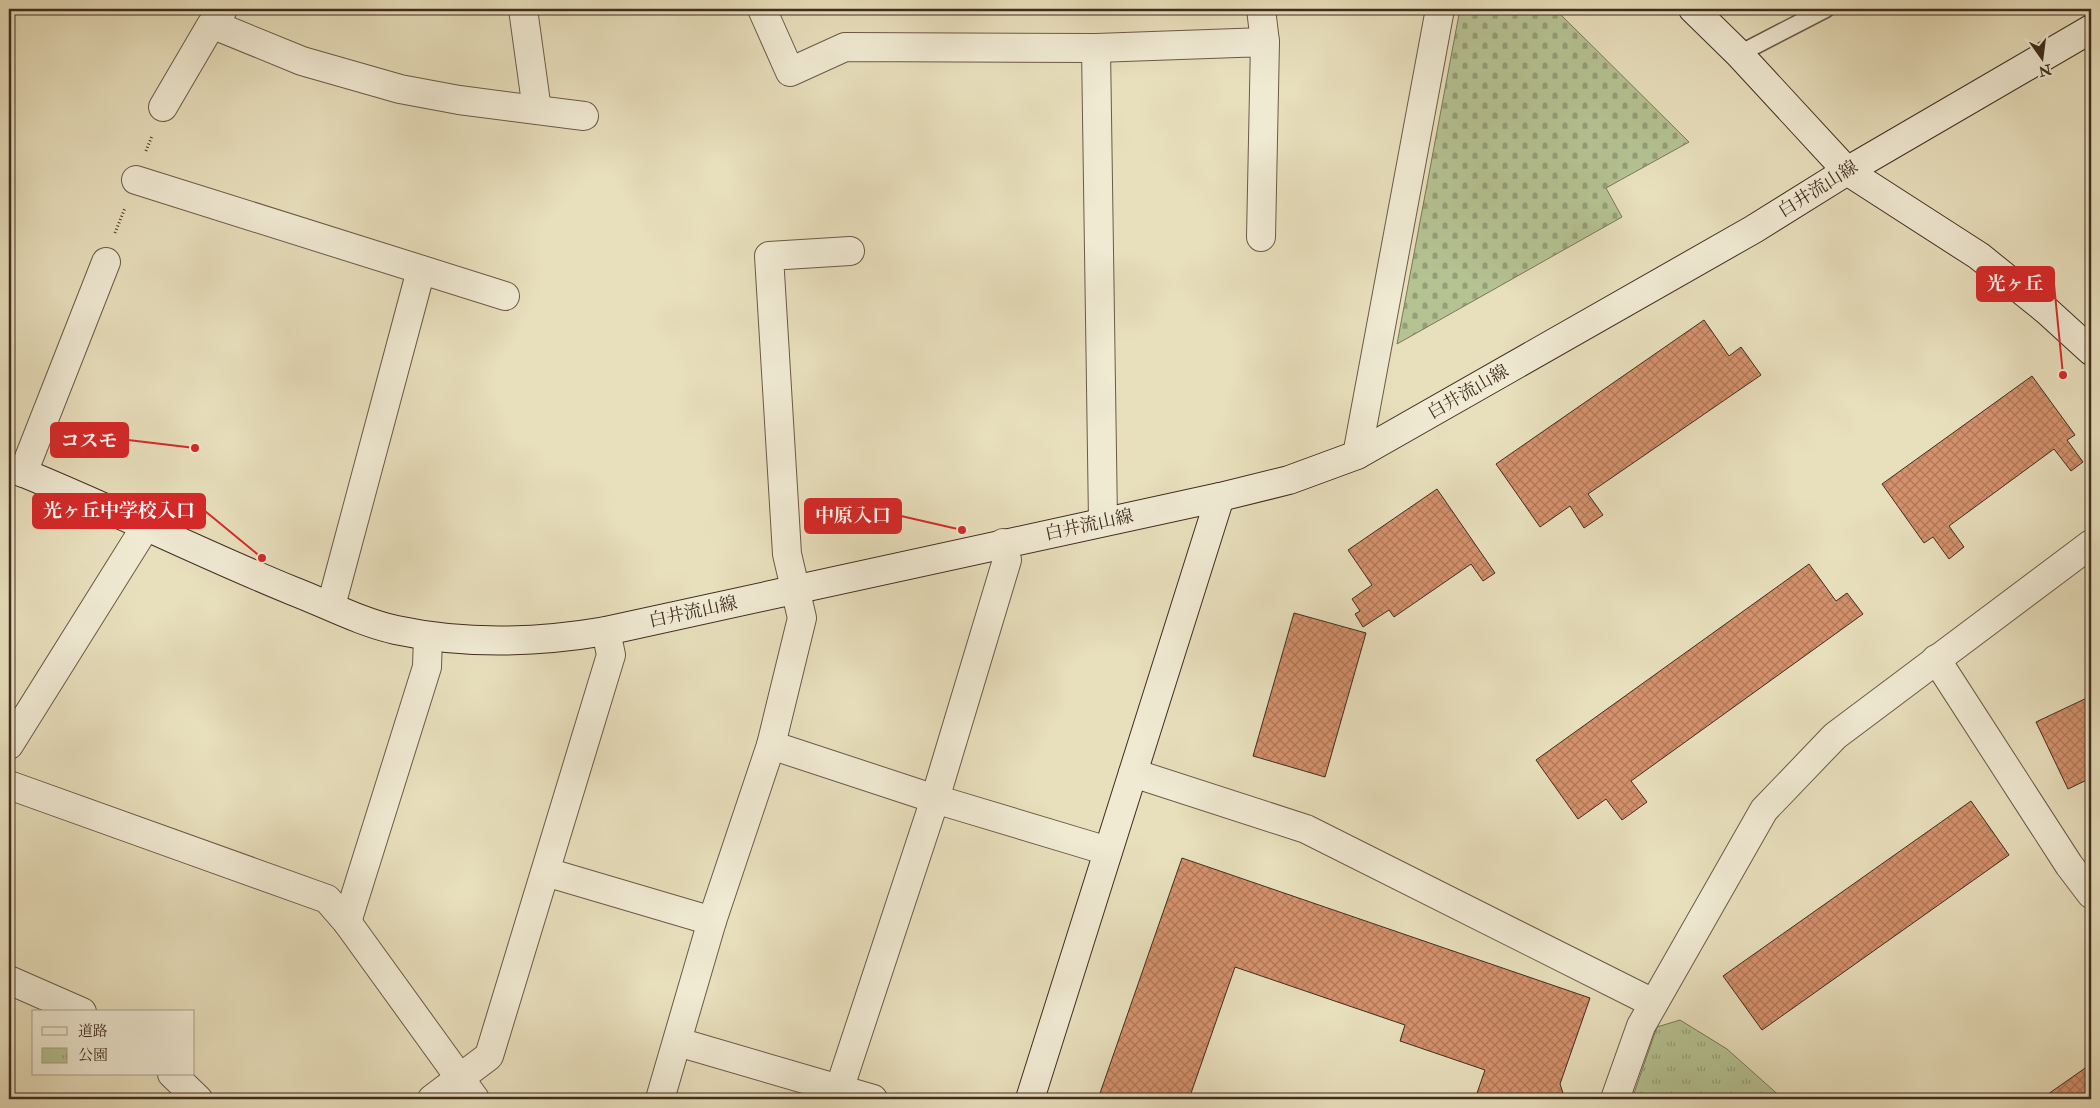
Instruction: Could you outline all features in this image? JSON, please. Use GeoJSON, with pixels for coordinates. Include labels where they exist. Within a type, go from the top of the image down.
{"type":"FeatureCollection","features":[{"type":"Feature","properties":{"kind":"street"},"geometry":{"type":"LineString","coordinates":[[523,9],[537,110]]}},
{"type":"Feature","properties":{"kind":"street"},"geometry":{"type":"LineString","coordinates":[[762,9],[790,72],[845,48],[1096,48],[1265,42]]}},
{"type":"Feature","properties":{"kind":"street"},"geometry":{"type":"LineString","coordinates":[[1261,9],[1265,42],[1261,237]]}},
{"type":"Feature","properties":{"kind":"street"},"geometry":{"type":"LineString","coordinates":[[1357,455],[1440,9]]}},
{"type":"Feature","properties":{"kind":"street"},"geometry":{"type":"LineString","coordinates":[[1694,9],[1739,54],[1847,171],[1978,256],[2046,310],[2091,351]]}},
{"type":"Feature","properties":{"kind":"street"},"geometry":{"type":"LineString","coordinates":[[163,107],[211,25],[219,17],[302,61],[400,89],[459,100],[584,116]]}},
{"type":"Feature","properties":{"kind":"street","name":"白井流山線"},"geometry":{"type":"LineString","coordinates":[[16,470],[146,526],[218,560],[356,618],[394,630],[428,636],[496,642],[572,637],[606,631],[1220,497],[1289,480],[1357,455],[1754,229],[1847,171],[2091,29]]}},
{"type":"Feature","properties":{"kind":"street"},"geometry":{"type":"LineString","coordinates":[[1096,48],[1103,521]]}},
{"type":"Feature","properties":{"kind":"street"},"geometry":{"type":"LineString","coordinates":[[136,180],[505,296]]}},
{"type":"Feature","properties":{"kind":"street"},"geometry":{"type":"LineString","coordinates":[[660,1099],[712,921],[771,745],[802,618],[787,554],[769,256],[850,252]]}},
{"type":"Feature","properties":{"kind":"street"},"geometry":{"type":"LineString","coordinates":[[16,470],[106,262]]}},
{"type":"Feature","properties":{"kind":"street"},"geometry":{"type":"LineString","coordinates":[[331,606],[420,270]]}},
{"type":"Feature","properties":{"kind":"street"},"geometry":{"type":"LineString","coordinates":[[1030,1099],[1220,497]]}},
{"type":"Feature","properties":{"kind":"street"},"geometry":{"type":"LineString","coordinates":[[9,745],[146,526]]}},
{"type":"Feature","properties":{"kind":"street"},"geometry":{"type":"LineString","coordinates":[[838,1094],[936,799],[1007,560],[1003,543]]}},
{"type":"Feature","properties":{"kind":"street"},"geometry":{"type":"LineString","coordinates":[[1615,1099],[1641,1026],[1764,810],[1835,736],[2091,544]]}},
{"type":"Feature","properties":{"kind":"street"},"geometry":{"type":"LineString","coordinates":[[432,1099],[488,1056],[611,655],[606,631]]}},
{"type":"Feature","properties":{"kind":"street"},"geometry":{"type":"LineString","coordinates":[[347,922],[427,666],[428,636]]}},
{"type":"Feature","properties":{"kind":"street"},"geometry":{"type":"LineString","coordinates":[[1936,659],[2069,865],[2091,894]]}},
{"type":"Feature","properties":{"kind":"street"},"geometry":{"type":"LineString","coordinates":[[771,745],[936,799],[1108,851]]}},
{"type":"Feature","properties":{"kind":"street"},"geometry":{"type":"LineString","coordinates":[[1133,773],[1306,828],[1653,1003]]}},
{"type":"Feature","properties":{"kind":"street"},"geometry":{"type":"LineString","coordinates":[[9,785],[327,899],[347,922],[475,1099]]}},
{"type":"Feature","properties":{"kind":"street"},"geometry":{"type":"LineString","coordinates":[[546,872],[712,921]]}},
{"type":"Feature","properties":{"kind":"street"},"geometry":{"type":"LineString","coordinates":[[9,980],[77,1010]]}},
{"type":"Feature","properties":{"kind":"street"},"geometry":{"type":"LineString","coordinates":[[678,1042],[838,1094],[873,1099]]}},
{"type":"Feature","properties":{"kind":"street"},"geometry":{"type":"LineString","coordinates":[[174,1076],[198,1099]]}},
{"type":"Feature","properties":{"kind":"lane"},"geometry":{"type":"LineString","coordinates":[[1739,54],[1826,9]]}},
{"type":"Feature","properties":{"kind":"green space"},"geometry":{"type":"Polygon","coordinates":[[[1460,9],[1555,9],[1689,142],[1606,188],[1622,217],[1397,344],[1460,9]]]}},
{"type":"Feature","properties":{"kind":"green space"},"geometry":{"type":"Polygon","coordinates":[[[1680,1020],[1727,1049],[1783,1099],[1632,1099],[1657,1027],[1680,1020]]]}},
{"type":"Feature","properties":{"kind":"building"},"geometry":{"type":"Polygon","coordinates":[[[1704,320],[1729,356],[1741,347],[1761,375],[1588,494],[1603,515],[1584,528],[1570,506],[1540,527],[1496,464],[1704,320]]]}},
{"type":"Feature","properties":{"kind":"building"},"geometry":{"type":"Polygon","coordinates":[[[2032,376],[2075,435],[2067,440],[2083,462],[2071,471],[2054,449],[1949,526],[1964,547],[1949,559],[1933,537],[1924,543],[1882,484],[2032,376]]]}},
{"type":"Feature","properties":{"kind":"building"},"geometry":{"type":"Polygon","coordinates":[[[1437,489],[1495,573],[1483,581],[1471,564],[1394,617],[1389,610],[1363,627],[1355,614],[1360,611],[1352,599],[1372,585],[1348,550],[1437,489]]]}},
{"type":"Feature","properties":{"kind":"building"},"geometry":{"type":"Polygon","coordinates":[[[1809,564],[1836,601],[1847,593],[1863,614],[1631,781],[1647,802],[1622,820],[1606,799],[1578,819],[1536,760],[1809,564]]]}},
{"type":"Feature","properties":{"kind":"building"},"geometry":{"type":"Polygon","coordinates":[[[1294,613],[1366,633],[1325,777],[1253,756],[1294,613]]]}},
{"type":"Feature","properties":{"kind":"building"},"geometry":{"type":"Polygon","coordinates":[[[2091,696],[2091,778],[2068,789],[2036,722],[2091,696]]]}},
{"type":"Feature","properties":{"kind":"building"},"geometry":{"type":"Polygon","coordinates":[[[1971,801],[2009,855],[1762,1030],[1723,976],[1971,801]]]}},
{"type":"Feature","properties":{"kind":"building"},"geometry":{"type":"Polygon","coordinates":[[[1182,858],[1590,998],[1560,1084],[1565,1099],[1475,1099],[1485,1070],[1400,1041],[1405,1025],[1235,967],[1189,1099],[1098,1099],[1182,858]]]}},
{"type":"Feature","properties":{"kind":"building"},"geometry":{"type":"Polygon","coordinates":[[[2091,1064],[2091,1099],[2041,1099],[2091,1064]]]}},
{"type":"Feature","properties":{"kind":"place","name":"光ヶ丘"},"geometry":{"type":"Point","coordinates":[2063,375]}},
{"type":"Feature","properties":{"kind":"place","name":"コスモ"},"geometry":{"type":"Point","coordinates":[195,448]}},
{"type":"Feature","properties":{"kind":"place","name":"中原入口"},"geometry":{"type":"Point","coordinates":[962,530]}},
{"type":"Feature","properties":{"kind":"place","name":"光ヶ丘中学校入口"},"geometry":{"type":"Point","coordinates":[262,558]}}]}
